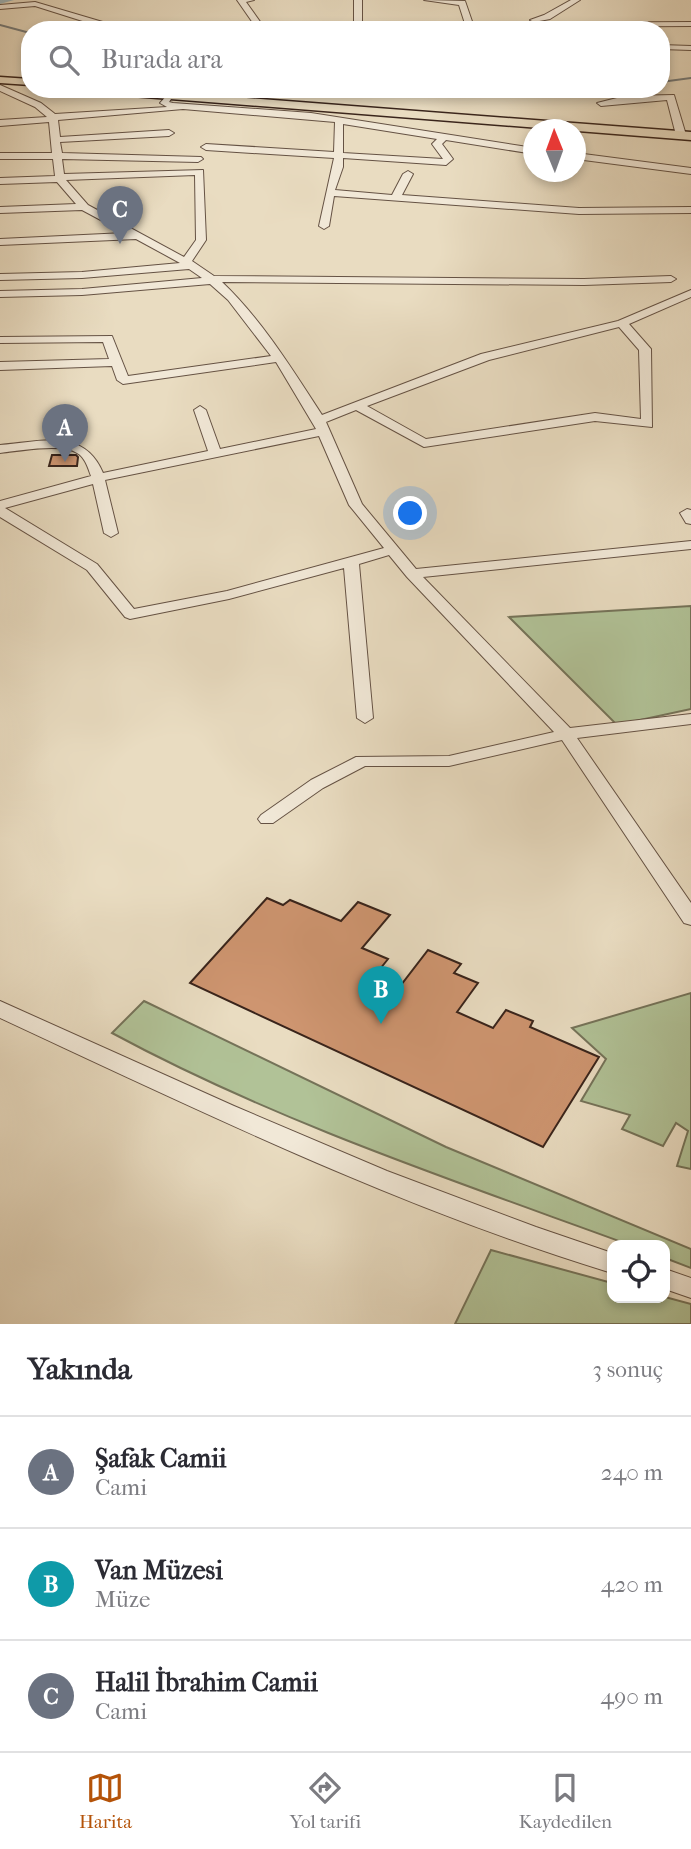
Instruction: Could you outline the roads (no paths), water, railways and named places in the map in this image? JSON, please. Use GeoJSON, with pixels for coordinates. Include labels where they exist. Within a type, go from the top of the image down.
{"type":"FeatureCollection","features":[{"type":"Feature","properties":{"kind":"main road"},"geometry":{"type":"LineString","coordinates":[[0,84],[21,84]]}},
{"type":"Feature","properties":{"kind":"main road"},"geometry":{"type":"LineString","coordinates":[[0,84],[14,89],[21,87]]}},
{"type":"Feature","properties":{"kind":"main road"},"geometry":{"type":"LineString","coordinates":[[227,98],[686,134]]}},
{"type":"Feature","properties":{"kind":"street"},"geometry":{"type":"LineString","coordinates":[[250,0],[241,1],[255,21]]}},
{"type":"Feature","properties":{"kind":"street"},"geometry":{"type":"LineString","coordinates":[[358,0],[358,21]]}},
{"type":"Feature","properties":{"kind":"street"},"geometry":{"type":"LineString","coordinates":[[428,0],[462,4],[468,21]]}},
{"type":"Feature","properties":{"kind":"street"},"geometry":{"type":"LineString","coordinates":[[539,21],[576,0]]}},
{"type":"Feature","properties":{"kind":"street"},"geometry":{"type":"LineString","coordinates":[[0,7],[35,4],[91,21]]}},
{"type":"Feature","properties":{"kind":"street"},"geometry":{"type":"LineString","coordinates":[[670,24],[691,24]]}},
{"type":"Feature","properties":{"kind":"street"},"geometry":{"type":"LineString","coordinates":[[670,47],[691,48]]}},
{"type":"Feature","properties":{"kind":"street"},"geometry":{"type":"LineString","coordinates":[[14,89],[21,94]]}},
{"type":"Feature","properties":{"kind":"street"},"geometry":{"type":"LineString","coordinates":[[670,97],[686,134]]}},
{"type":"Feature","properties":{"kind":"street"},"geometry":{"type":"LineString","coordinates":[[26,98],[53,118],[60,178],[84,207],[189,264],[232,298],[279,358],[322,425],[356,505],[412,574],[566,734],[691,918]]}},
{"type":"Feature","properties":{"kind":"street"},"geometry":{"type":"LineString","coordinates":[[164,98],[166,104],[185,107],[339,121],[523,149]]}},
{"type":"Feature","properties":{"kind":"street"},"geometry":{"type":"LineString","coordinates":[[601,103],[648,98]]}},
{"type":"Feature","properties":{"kind":"street"},"geometry":{"type":"LineString","coordinates":[[0,123],[167,111],[185,107]]}},
{"type":"Feature","properties":{"kind":"street"},"geometry":{"type":"LineString","coordinates":[[324,226],[339,155],[339,121]]}},
{"type":"Feature","properties":{"kind":"street"},"geometry":{"type":"LineString","coordinates":[[55,140],[169,134]]}},
{"type":"Feature","properties":{"kind":"street"},"geometry":{"type":"LineString","coordinates":[[205,147],[446,162],[448,159],[437,144],[444,137]]}},
{"type":"Feature","properties":{"kind":"street"},"geometry":{"type":"LineString","coordinates":[[0,156],[198,159]]}},
{"type":"Feature","properties":{"kind":"street"},"geometry":{"type":"LineString","coordinates":[[586,157],[691,171]]}},
{"type":"Feature","properties":{"kind":"street"},"geometry":{"type":"LineString","coordinates":[[0,181],[200,172],[201,240],[189,264]]}},
{"type":"Feature","properties":{"kind":"street"},"geometry":{"type":"LineString","coordinates":[[396,199],[408,174]]}},
{"type":"Feature","properties":{"kind":"street"},"geometry":{"type":"LineString","coordinates":[[330,193],[579,211],[691,210]]}},
{"type":"Feature","properties":{"kind":"street"},"geometry":{"type":"LineString","coordinates":[[0,210],[84,207]]}},
{"type":"Feature","properties":{"kind":"street"},"geometry":{"type":"LineString","coordinates":[[0,242],[140,236]]}},
{"type":"Feature","properties":{"kind":"street"},"geometry":{"type":"LineString","coordinates":[[0,277],[82,275],[189,264]]}},
{"type":"Feature","properties":{"kind":"street"},"geometry":{"type":"LineString","coordinates":[[0,294],[82,292],[212,280],[570,282],[671,279]]}},
{"type":"Feature","properties":{"kind":"street"},"geometry":{"type":"LineString","coordinates":[[0,505],[98,478],[215,453],[322,425],[356,405],[485,357],[622,323],[691,293]]}},
{"type":"Feature","properties":{"kind":"street"},"geometry":{"type":"LineString","coordinates":[[356,405],[424,443],[595,416],[648,424],[645,349],[622,323]]}},
{"type":"Feature","properties":{"kind":"street"},"geometry":{"type":"LineString","coordinates":[[0,340],[108,338],[123,380],[279,358]]}},
{"type":"Feature","properties":{"kind":"street"},"geometry":{"type":"LineString","coordinates":[[0,366],[117,362]]}},
{"type":"Feature","properties":{"kind":"street"},"geometry":{"type":"LineString","coordinates":[[200,411],[215,453]]}},
{"type":"Feature","properties":{"kind":"street"},"geometry":{"type":"LineString","coordinates":[[0,449],[47,446],[80,449],[89,457],[98,478],[111,533]]}},
{"type":"Feature","properties":{"kind":"street"},"geometry":{"type":"LineString","coordinates":[[0,511],[92,567],[130,614],[229,595],[393,550]]}},
{"type":"Feature","properties":{"kind":"street"},"geometry":{"type":"LineString","coordinates":[[412,574],[691,545]]}},
{"type":"Feature","properties":{"kind":"street"},"geometry":{"type":"LineString","coordinates":[[351,560],[365,718]]}},
{"type":"Feature","properties":{"kind":"street"},"geometry":{"type":"LineString","coordinates":[[267,819],[317,784],[362,761],[449,761],[566,734],[691,719]]}},
{"type":"Feature","properties":{"kind":"street"},"geometry":{"type":"LineString","coordinates":[[0,1009],[186,1094],[391,1181],[607,1261]]}},
{"type":"Feature","properties":{"kind":"street"},"geometry":{"type":"LineString","coordinates":[[670,1281],[691,1288]]}},
{"type":"Feature","properties":{"kind":"waterway"},"geometry":{"type":"LineString","coordinates":[[0,2],[11,0]]}},
{"type":"Feature","properties":{"kind":"waterway"},"geometry":{"type":"LineString","coordinates":[[0,25],[21,31]]}},
{"type":"Feature","properties":{"kind":"waterway"},"geometry":{"type":"LineString","coordinates":[[670,81],[691,78]]}},
{"type":"Feature","properties":{"kind":"place","name":"Halil İbrahim Camii"},"geometry":{"type":"Point","coordinates":[120,244]}},
{"type":"Feature","properties":{"kind":"place","name":"Şafak Camii"},"geometry":{"type":"Point","coordinates":[65,462]}},
{"type":"Feature","properties":{"kind":"place","name":"Van Müzesi"},"geometry":{"type":"Point","coordinates":[381,1024]}}]}
